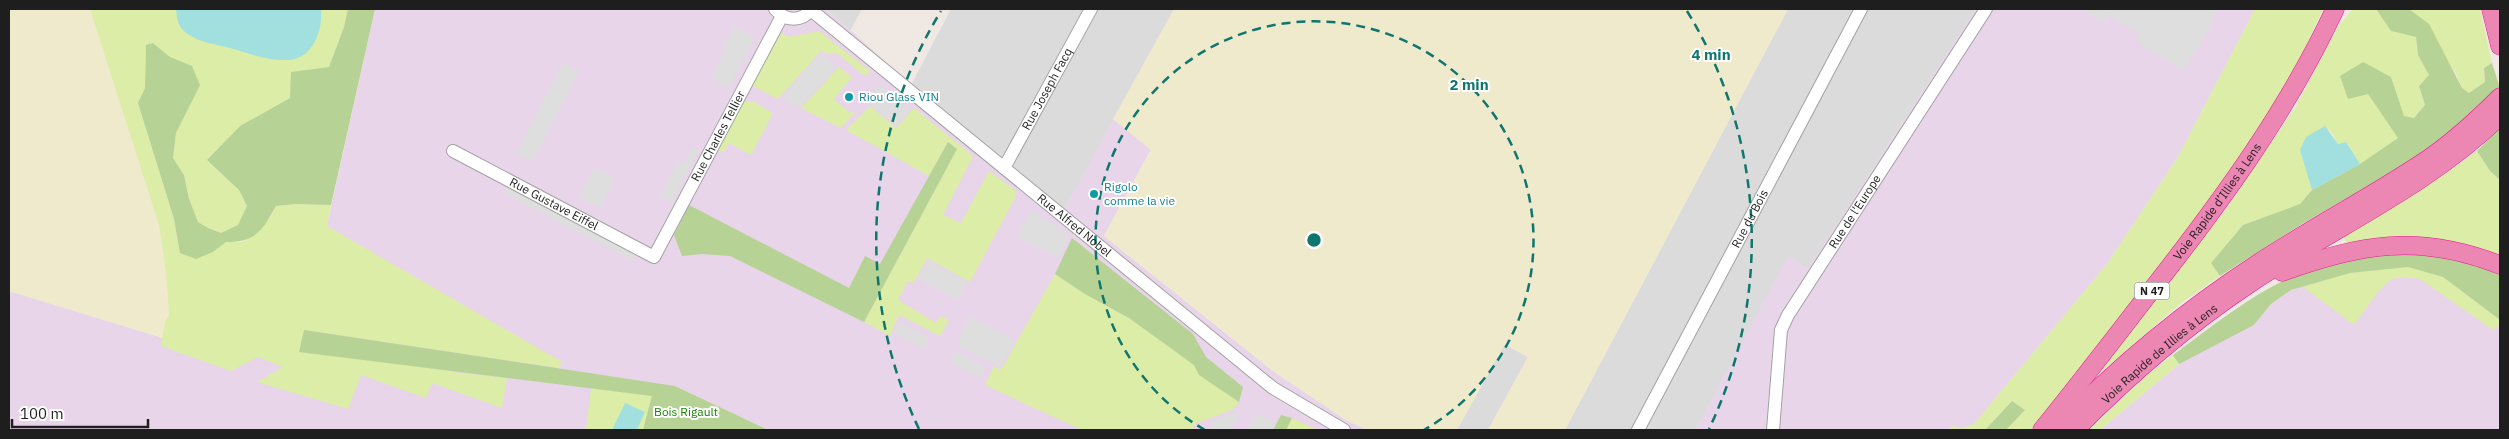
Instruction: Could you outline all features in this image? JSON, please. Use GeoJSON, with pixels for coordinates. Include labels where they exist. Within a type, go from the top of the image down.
{"type":"FeatureCollection","features":[{"type":"Feature","properties":{"kind":"highway","name":"Voie Rapide d’Illies à Lens"},"geometry":{"type":"LineString","coordinates":[[2042,430],[2190,241],[2258,148],[2311,57],[2335,9]]}},
{"type":"Feature","properties":{"kind":"highway"},"geometry":{"type":"LineString","coordinates":[[2491,9],[2500,46]]}},
{"type":"Feature","properties":{"kind":"highway"},"geometry":{"type":"LineString","coordinates":[[2056,430],[2134,354],[2192,308],[2261,261],[2419,165],[2451,142],[2500,97]]}},
{"type":"Feature","properties":{"kind":"highway"},"geometry":{"type":"LineString","coordinates":[[2250,284],[2416,182],[2474,141],[2500,116]]}},
{"type":"Feature","properties":{"kind":"highway"},"geometry":{"type":"LineString","coordinates":[[2250,284],[2336,254],[2385,246],[2436,248],[2470,255],[2500,265]]}},
{"type":"Feature","properties":{"kind":"highway","name":"Voie Rapide de Illies à Lens"},"geometry":{"type":"LineString","coordinates":[[2075,430],[2146,362],[2184,331],[2250,284]]}},
{"type":"Feature","properties":{"kind":"street","name":"Rue Alfred Nobel"},"geometry":{"type":"LineString","coordinates":[[811,9],[1274,388],[1344,430]]}},
{"type":"Feature","properties":{"kind":"street"},"geometry":{"type":"LineString","coordinates":[[779,12],[795,19],[801,18],[811,9]]}},
{"type":"Feature","properties":{"kind":"street","name":"Rue Joseph Facq"},"geometry":{"type":"LineString","coordinates":[[1004,168],[1091,9]]}},
{"type":"Feature","properties":{"kind":"street","name":"Rue du Bois"},"geometry":{"type":"LineString","coordinates":[[1638,430],[1861,9]]}},
{"type":"Feature","properties":{"kind":"street","name":"Rue de l'Europe"},"geometry":{"type":"LineString","coordinates":[[1774,430],[1781,330],[1788,315],[1986,9]]}},
{"type":"Feature","properties":{"kind":"street","name":"Rue Charles Tellier"},"geometry":{"type":"LineString","coordinates":[[654,257],[779,12]]}},
{"type":"Feature","properties":{"kind":"street","name":"Rue Gustave Eiffel"},"geometry":{"type":"LineString","coordinates":[[452,151],[654,257]]}},
{"type":"Feature","properties":{"kind":"shaded area"},"geometry":{"type":"Polygon","coordinates":[[[9,9],[90,9],[159,225],[166,271],[169,316],[165,321],[163,338],[9,291],[9,9]]]}},
{"type":"Feature","properties":{"kind":"shaded area"},"geometry":{"type":"Polygon","coordinates":[[[375,9],[827,9],[911,85],[1065,209],[1113,119],[1151,149],[1104,236],[1273,371],[1346,420],[1367,430],[768,430],[675,386],[662,430],[9,430],[9,291],[163,338],[299,352],[375,9]]]}},
{"type":"Feature","properties":{"kind":"shaded area"},"geometry":{"type":"Polygon","coordinates":[[[827,9],[862,9],[850,31],[827,9]]]}},
{"type":"Feature","properties":{"kind":"shaded area"},"geometry":{"type":"Polygon","coordinates":[[[951,9],[1174,9],[1065,209],[911,85],[951,9]]]}},
{"type":"Feature","properties":{"kind":"shaded area"},"geometry":{"type":"Polygon","coordinates":[[[1174,9],[1788,9],[1565,430],[1488,430],[1528,357],[1505,344],[1457,430],[1367,430],[1346,420],[1273,371],[1104,236],[1151,150],[1113,119],[1174,9]]]}},
{"type":"Feature","properties":{"kind":"shaded area"},"geometry":{"type":"Polygon","coordinates":[[[1788,9],[1976,9],[1808,269],[1788,257],[1696,430],[1565,430],[1788,9]]]}},
{"type":"Feature","properties":{"kind":"shaded area"},"geometry":{"type":"Polygon","coordinates":[[[1976,9],[2255,9],[2178,157],[2107,264],[1974,424],[1961,429],[1952,426],[1949,430],[1696,430],[1788,256],[1808,269],[1976,9]]]}},
{"type":"Feature","properties":{"kind":"shaded area"},"geometry":{"type":"Polygon","coordinates":[[[2082,9],[2218,9],[2210,22],[2213,24],[2183,71],[2135,40],[2139,35],[2109,15],[2104,23],[2082,9]]]}},
{"type":"Feature","properties":{"kind":"shaded area"},"geometry":{"type":"Polygon","coordinates":[[[734,26],[755,37],[729,88],[711,78],[725,51],[722,49],[734,26]]]}},
{"type":"Feature","properties":{"kind":"shaded area"},"geometry":{"type":"Polygon","coordinates":[[[822,53],[837,67],[800,107],[795,103],[793,105],[783,96],[822,53]]]}},
{"type":"Feature","properties":{"kind":"shaded area"},"geometry":{"type":"Polygon","coordinates":[[[563,63],[579,71],[533,161],[516,153],[563,63]]]}},
{"type":"Feature","properties":{"kind":"shaded area"},"geometry":{"type":"Polygon","coordinates":[[[880,84],[910,109],[896,126],[872,105],[876,100],[870,95],[880,84]]]}},
{"type":"Feature","properties":{"kind":"shaded area"},"geometry":{"type":"Polygon","coordinates":[[[693,147],[699,150],[672,202],[660,196],[678,162],[683,165],[693,147]]]}},
{"type":"Feature","properties":{"kind":"shaded area"},"geometry":{"type":"Polygon","coordinates":[[[594,167],[616,178],[600,208],[579,197],[594,167]]]}},
{"type":"Feature","properties":{"kind":"shaded area"},"geometry":{"type":"Polygon","coordinates":[[[508,187],[636,252],[632,260],[505,194],[508,187]]]}},
{"type":"Feature","properties":{"kind":"shaded area"},"geometry":{"type":"Polygon","coordinates":[[[1031,211],[1069,236],[1059,258],[1017,237],[1031,211]]]}},
{"type":"Feature","properties":{"kind":"shaded area"},"geometry":{"type":"Polygon","coordinates":[[[928,261],[967,282],[958,300],[918,279],[928,261]]]}},
{"type":"Feature","properties":{"kind":"shaded area"},"geometry":{"type":"Polygon","coordinates":[[[2408,267],[2500,320],[2500,430],[2100,430],[2184,360],[2254,325],[2271,304],[2291,290],[2349,273],[2408,267]]]}},
{"type":"Feature","properties":{"kind":"shaded area"},"geometry":{"type":"Polygon","coordinates":[[[970,316],[1015,341],[1000,367],[959,346],[959,338],[970,316]]]}},
{"type":"Feature","properties":{"kind":"shaded area"},"geometry":{"type":"Polygon","coordinates":[[[900,322],[930,338],[924,349],[894,333],[900,322]]]}},
{"type":"Feature","properties":{"kind":"shaded area"},"geometry":{"type":"Polygon","coordinates":[[[1504,344],[1528,357],[1488,430],[1457,430],[1504,344]]]}},
{"type":"Feature","properties":{"kind":"shaded area"},"geometry":{"type":"Polygon","coordinates":[[[955,351],[986,367],[980,378],[950,362],[955,351]]]}},
{"type":"Feature","properties":{"kind":"shaded area"},"geometry":{"type":"Polygon","coordinates":[[[1241,411],[1231,430],[1208,430],[1214,420],[1241,411]]]}},
{"type":"Feature","properties":{"kind":"shaded area"},"geometry":{"type":"Polygon","coordinates":[[[1257,413],[1274,422],[1270,430],[1247,430],[1257,413]]]}},
{"type":"Feature","properties":{"kind":"green space"},"geometry":{"type":"Polygon","coordinates":[[[90,9],[348,9],[344,27],[329,67],[292,72],[290,98],[240,126],[207,160],[239,190],[247,206],[238,225],[221,233],[198,222],[189,199],[184,175],[173,158],[176,133],[199,85],[192,67],[170,57],[153,43],[146,45],[145,88],[138,103],[174,219],[180,253],[213,252],[226,242],[244,242],[270,218],[276,206],[295,204],[331,205],[327,226],[562,362],[559,368],[304,330],[453,372],[507,378],[502,408],[432,383],[426,398],[361,375],[348,409],[257,382],[283,367],[258,357],[231,371],[161,346],[165,321],[169,315],[166,271],[159,225],[90,9]]]}},
{"type":"Feature","properties":{"kind":"green space"},"geometry":{"type":"Polygon","coordinates":[[[348,9],[375,9],[331,205],[295,204],[276,206],[262,228],[245,240],[226,242],[213,252],[196,259],[180,253],[174,219],[138,103],[145,88],[146,45],[153,43],[170,57],[192,66],[200,85],[176,133],[173,158],[184,175],[189,199],[198,222],[221,233],[238,225],[247,206],[239,190],[207,160],[240,126],[290,98],[291,72],[329,67],[344,27],[348,9]]]}},
{"type":"Feature","properties":{"kind":"green space"},"geometry":{"type":"Polygon","coordinates":[[[2255,9],[2323,9],[2290,80],[2251,143],[2136,299],[2031,430],[2006,430],[2025,410],[2012,401],[1985,430],[1949,430],[1952,426],[1961,429],[1974,424],[2107,264],[2178,157],[2255,9]]]}},
{"type":"Feature","properties":{"kind":"green space"},"geometry":{"type":"Polygon","coordinates":[[[2353,9],[2376,9],[2391,31],[2416,37],[2418,55],[2429,75],[2419,86],[2425,105],[2414,118],[2404,116],[2368,94],[2399,138],[2360,164],[2346,142],[2338,144],[2330,130],[2300,150],[2312,190],[2300,204],[2243,225],[2211,263],[2220,276],[2181,303],[2099,374],[2156,297],[2224,212],[2295,108],[2339,25],[2353,9]]]}},
{"type":"Feature","properties":{"kind":"green space"},"geometry":{"type":"Polygon","coordinates":[[[2376,9],[2409,9],[2429,24],[2462,88],[2469,93],[2485,82],[2484,68],[2492,63],[2500,88],[2448,135],[2415,159],[2302,224],[2220,276],[2211,263],[2243,225],[2300,204],[2312,190],[2360,164],[2398,138],[2368,94],[2348,99],[2340,76],[2363,62],[2391,77],[2404,116],[2414,118],[2425,105],[2419,86],[2429,75],[2418,55],[2416,37],[2391,31],[2376,9]]]}},
{"type":"Feature","properties":{"kind":"green space"},"geometry":{"type":"Polygon","coordinates":[[[2409,9],[2480,9],[2492,63],[2484,68],[2485,82],[2469,93],[2462,88],[2456,73],[2409,9]]]}},
{"type":"Feature","properties":{"kind":"green space"},"geometry":{"type":"Polygon","coordinates":[[[819,31],[870,71],[867,75],[862,74],[837,53],[826,54],[822,50],[778,99],[751,85],[781,33],[789,37],[819,31]]]}},
{"type":"Feature","properties":{"kind":"green space"},"geometry":{"type":"Polygon","coordinates":[[[839,67],[852,77],[834,99],[850,113],[853,111],[855,113],[841,128],[801,108],[839,67]]]}},
{"type":"Feature","properties":{"kind":"green space"},"geometry":{"type":"Polygon","coordinates":[[[744,101],[752,101],[773,113],[751,155],[729,143],[724,152],[718,150],[744,101]]]}},
{"type":"Feature","properties":{"kind":"green space"},"geometry":{"type":"Polygon","coordinates":[[[870,106],[896,128],[914,108],[973,156],[943,215],[961,223],[989,171],[1016,191],[1015,198],[970,282],[927,258],[914,283],[908,281],[898,300],[936,323],[940,316],[949,320],[940,336],[899,315],[890,336],[864,322],[957,149],[948,142],[929,176],[846,130],[870,106]]]}},
{"type":"Feature","properties":{"kind":"green space"},"geometry":{"type":"Polygon","coordinates":[[[2500,128],[2500,180],[2490,171],[2477,151],[2500,128]]]}},
{"type":"Feature","properties":{"kind":"green space"},"geometry":{"type":"Polygon","coordinates":[[[948,142],[957,149],[864,322],[730,256],[702,254],[682,256],[674,235],[689,205],[849,288],[865,256],[880,264],[948,142]]]}},
{"type":"Feature","properties":{"kind":"green space"},"geometry":{"type":"Polygon","coordinates":[[[2477,151],[2490,171],[2500,180],[2500,260],[2350,246],[2345,241],[2344,236],[2412,196],[2477,151]]]}},
{"type":"Feature","properties":{"kind":"green space"},"geometry":{"type":"Polygon","coordinates":[[[1072,238],[1193,334],[1206,357],[1243,387],[1239,402],[1199,375],[1194,365],[1129,318],[1085,294],[1055,274],[1072,238]]]}},
{"type":"Feature","properties":{"kind":"green space"},"geometry":{"type":"Polygon","coordinates":[[[2419,251],[2500,270],[2500,320],[2443,277],[2408,267],[2350,273],[2291,290],[2271,304],[2254,325],[2179,364],[2173,355],[2230,313],[2291,277],[2335,261],[2419,251]]]}},
{"type":"Feature","properties":{"kind":"green space"},"geometry":{"type":"Polygon","coordinates":[[[2408,267],[2443,277],[2500,320],[2500,324],[2493,330],[2420,279],[2399,278],[2388,282],[2377,293],[2354,325],[2303,287],[2349,273],[2408,267]]]}},
{"type":"Feature","properties":{"kind":"green space"},"geometry":{"type":"Polygon","coordinates":[[[1055,274],[1085,294],[1129,318],[1194,365],[1199,375],[1239,402],[1234,409],[1195,424],[1191,430],[1082,430],[985,385],[994,366],[1001,370],[1055,274]]]}},
{"type":"Feature","properties":{"kind":"green space","name":"Bois Rigault"},"geometry":{"type":"Polygon","coordinates":[[[304,330],[675,386],[768,430],[643,430],[652,396],[299,352],[304,330]]]}},
{"type":"Feature","properties":{"kind":"green space"},"geometry":{"type":"Polygon","coordinates":[[[2173,355],[2179,364],[2100,430],[2089,430],[2145,377],[2173,355]]]}},
{"type":"Feature","properties":{"kind":"green space"},"geometry":{"type":"Polygon","coordinates":[[[591,388],[652,396],[643,430],[586,430],[591,388]]]}},
{"type":"Feature","properties":{"kind":"green space"},"geometry":{"type":"Polygon","coordinates":[[[2012,401],[2025,410],[2006,430],[1985,430],[2012,401]]]}},
{"type":"Feature","properties":{"kind":"green space"},"geometry":{"type":"Polygon","coordinates":[[[1281,415],[1292,418],[1286,430],[1273,430],[1281,415]]]}},
{"type":"Feature","properties":{"kind":"green space"},"geometry":{"type":"Polygon","coordinates":[[[1292,418],[1318,430],[1286,430],[1292,418]]]}},
{"type":"Feature","properties":{"kind":"water"},"geometry":{"type":"Polygon","coordinates":[[[176,9],[321,9],[321,17],[318,34],[310,49],[296,59],[280,60],[205,42],[193,37],[183,30],[178,20],[176,9]]]}},
{"type":"Feature","properties":{"kind":"water"},"geometry":{"type":"Polygon","coordinates":[[[2325,126],[2338,144],[2346,142],[2360,164],[2312,190],[2300,150],[2306,137],[2325,126]]]}},
{"type":"Feature","properties":{"kind":"water"},"geometry":{"type":"Polygon","coordinates":[[[625,403],[645,412],[637,430],[612,430],[625,403]]]}},
{"type":"Feature","properties":{"kind":"place","name":"Riou Glass VIN"},"geometry":{"type":"Point","coordinates":[849,97]}},
{"type":"Feature","properties":{"kind":"place","name":"Rigolo comme la vie"},"geometry":{"type":"Point","coordinates":[1094,194]}}]}
